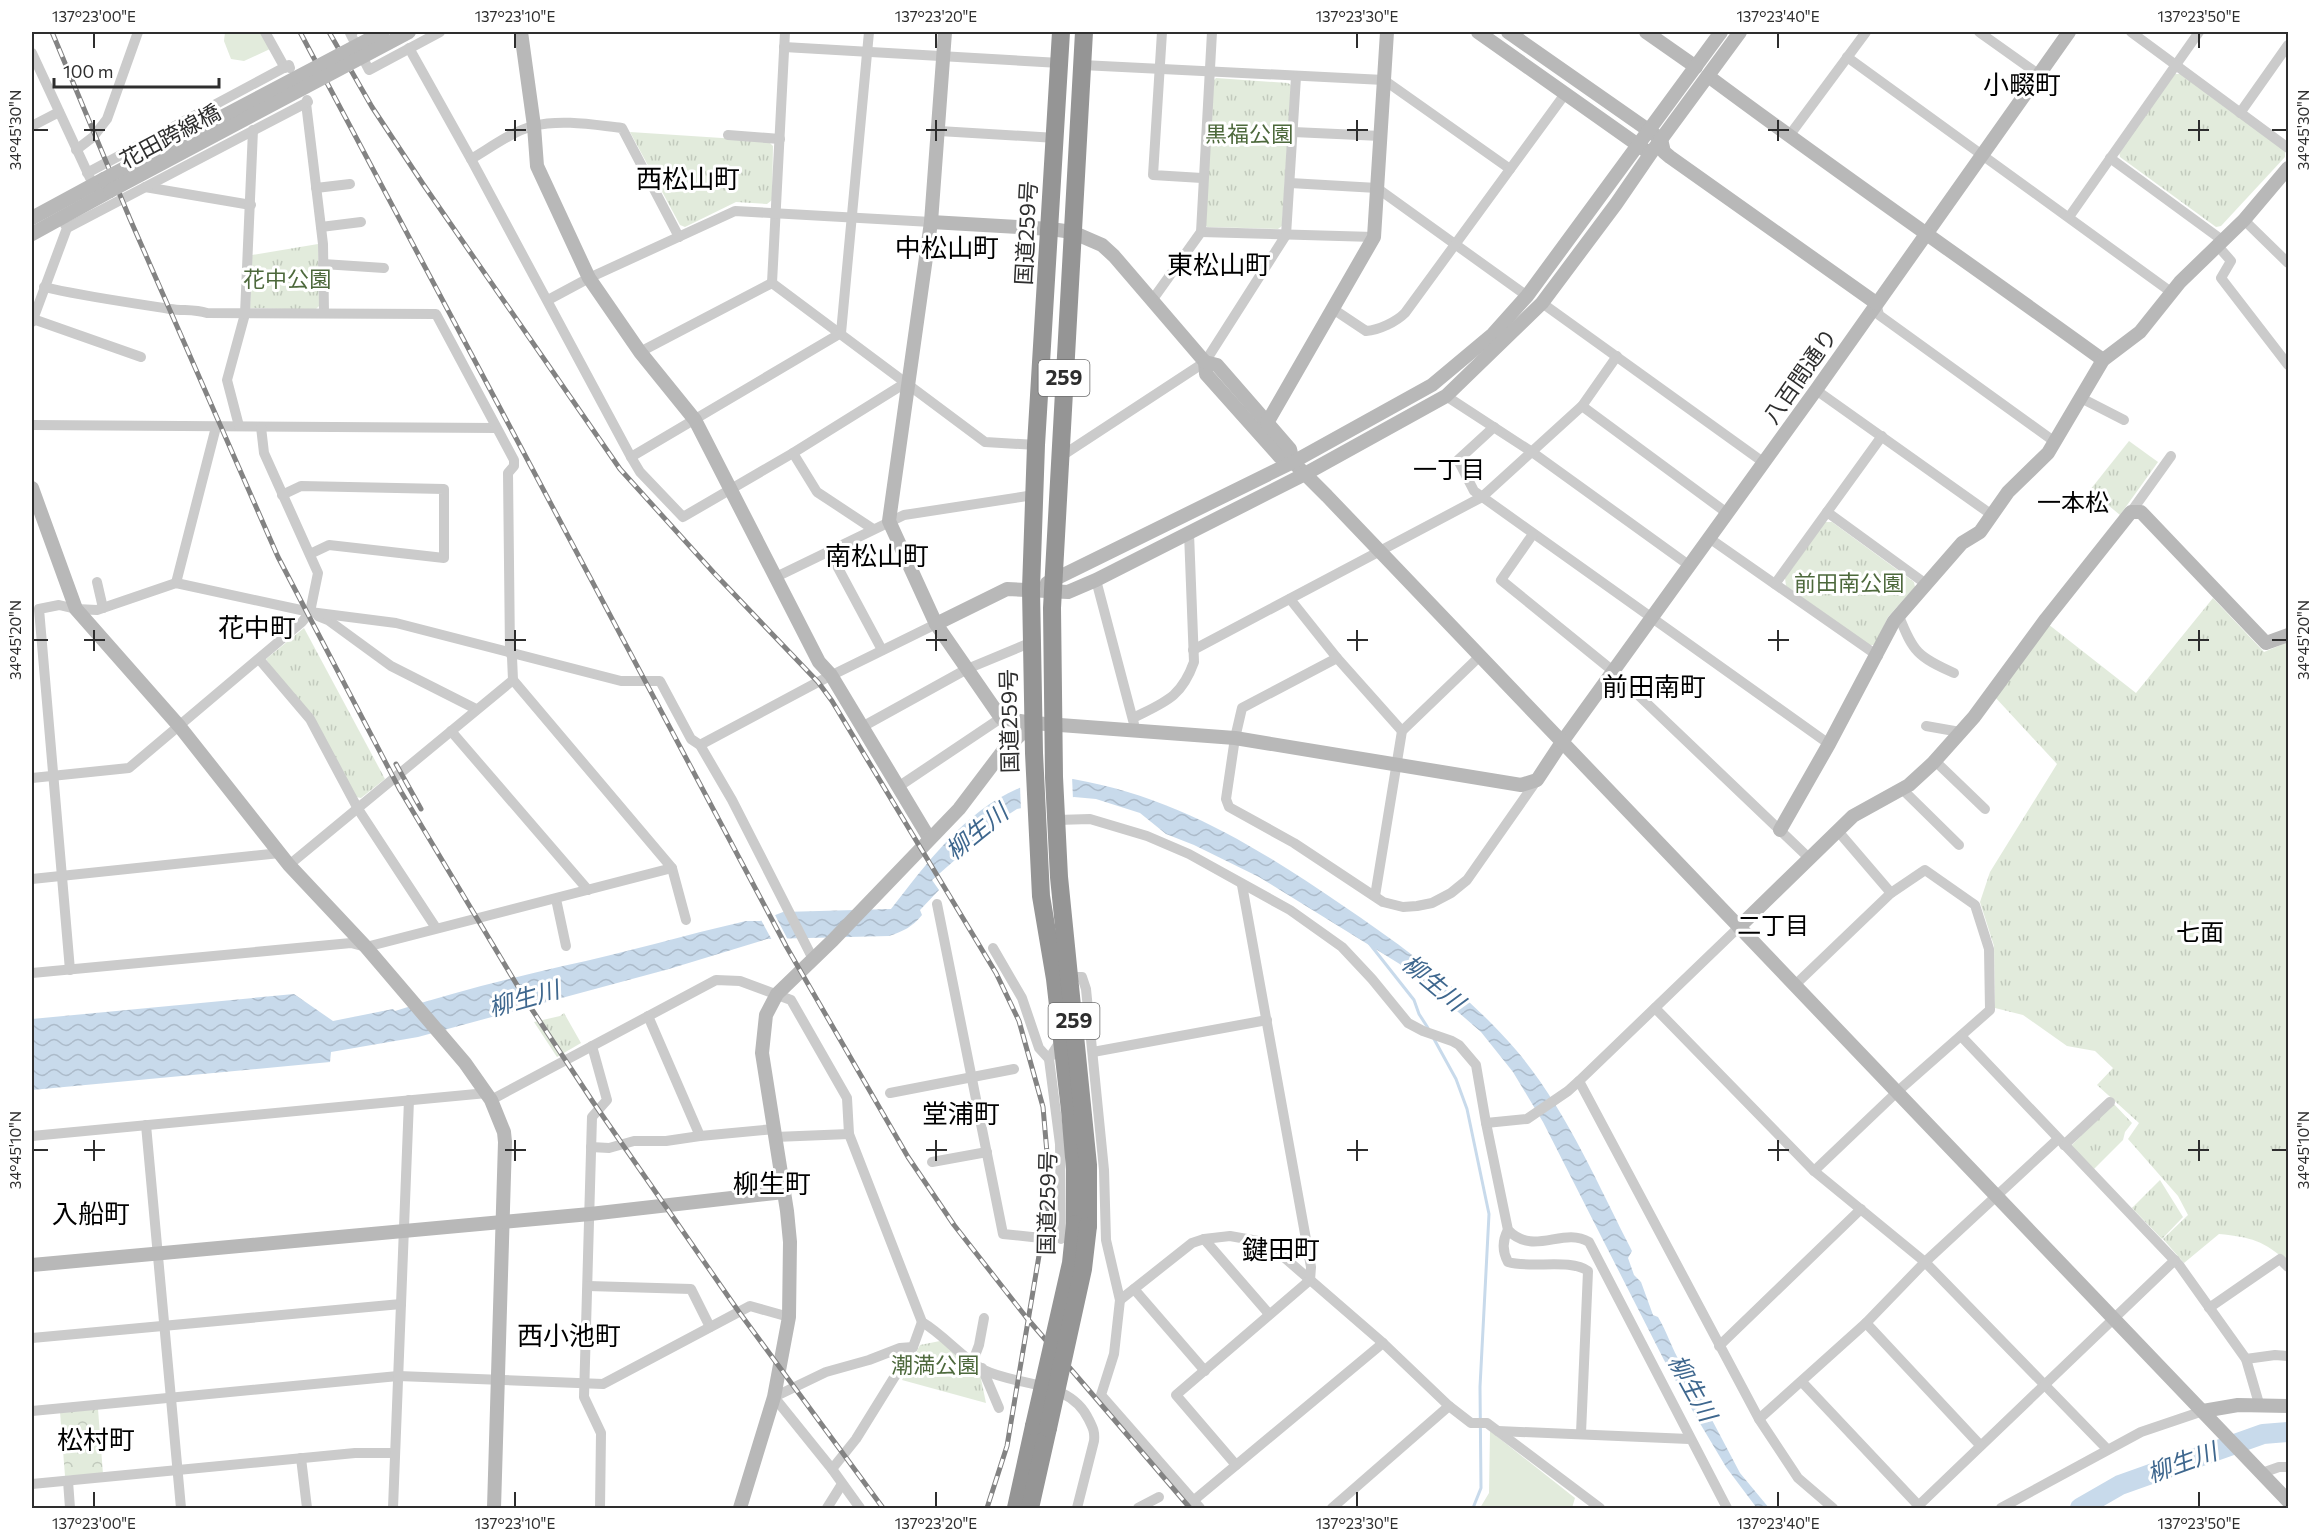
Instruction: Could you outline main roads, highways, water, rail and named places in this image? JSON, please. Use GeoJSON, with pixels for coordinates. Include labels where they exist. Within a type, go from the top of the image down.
{"type":"FeatureCollection","features":[{"type":"Feature","properties":{"kind":"highway","name":"国道259号"},"geometry":{"type":"LineString","coordinates":[[1061,32],[1051,228],[1036,445],[1031,590],[1033,723],[1041,896],[1062,1038],[1081,1225]]}},
{"type":"Feature","properties":{"kind":"highway","name":"国道259号"},"geometry":{"type":"LineString","coordinates":[[1030,1509],[1041,1427],[1071,1263],[1081,1225],[1088,1166],[1059,877],[1054,777],[1053,586],[1084,32]]}},
{"type":"Feature","properties":{"kind":"highway","name":"国道259号"},"geometry":{"type":"LineString","coordinates":[[1016,1509],[1041,1427]]}},
{"type":"Feature","properties":{"kind":"water"},"geometry":{"type":"Polygon","coordinates":[[[1048,779],[1073,779],[1147,798],[1181,811],[1247,844],[1388,937],[1456,990],[1497,1029],[1534,1073],[1565,1122],[1632,1251],[1628,1258],[1634,1275],[1641,1282],[1653,1315],[1658,1317],[1681,1364],[1705,1397],[1712,1420],[1740,1473],[1769,1508],[1756,1507],[1726,1467],[1664,1360],[1543,1122],[1513,1072],[1481,1032],[1411,971],[1259,877],[1166,834],[1140,813],[1096,799],[1074,797],[1017,809],[1003,818],[932,880],[939,890],[920,910],[922,915],[907,928],[889,936],[767,939],[669,969],[418,1037],[331,1052],[330,1062],[32,1090],[32,1019],[294,994],[333,1021],[393,1009],[395,1011],[521,976],[746,921],[760,921],[783,912],[891,909],[939,849],[977,814],[998,799],[1020,787],[1048,779]]]}},
{"type":"Feature","properties":{"kind":"waterway"},"geometry":{"type":"LineString","coordinates":[[1369,943],[1414,1000],[1428,1028]]}},
{"type":"Feature","properties":{"kind":"waterway"},"geometry":{"type":"LineString","coordinates":[[1434,1039],[1456,1079],[1467,1109],[1489,1214],[1480,1387],[1481,1488],[1473,1508]]}},
{"type":"Feature","properties":{"kind":"waterway","name":"柳生川"},"geometry":{"type":"LineString","coordinates":[[2080,1508],[2120,1485],[2263,1434],[2288,1432]]}},
{"type":"Feature","properties":{"kind":"tunnel"},"geometry":{"type":"LineString","coordinates":[[1032,1237],[1052,1239]]}},
{"type":"Feature","properties":{"kind":"railway"},"geometry":{"type":"LineString","coordinates":[[52,32],[130,219],[278,557],[400,790],[529,1005],[593,1102],[739,1312],[883,1508]]}},
{"type":"Feature","properties":{"kind":"railway"},"geometry":{"type":"LineString","coordinates":[[300,32],[786,946],[908,1157],[954,1225],[1026,1317],[1190,1508]]}},
{"type":"Feature","properties":{"kind":"railway"},"geometry":{"type":"LineString","coordinates":[[329,32],[372,107],[423,184],[620,469],[714,573],[818,682],[832,701],[996,973],[1019,1021],[1043,1107],[1047,1153],[1047,1208],[1007,1446],[987,1508]]}},
{"type":"Feature","properties":{"kind":"railway"},"geometry":{"type":"LineString","coordinates":[[396,764],[421,809]]}},
{"type":"Feature","properties":{"kind":"district","name":"小畷町"},"geometry":{"type":"Point","coordinates":[2022,85]}},
{"type":"Feature","properties":{"kind":"district","name":"西松山町"},"geometry":{"type":"Point","coordinates":[688,179]}},
{"type":"Feature","properties":{"kind":"district","name":"中松山町"},"geometry":{"type":"Point","coordinates":[947,248]}},
{"type":"Feature","properties":{"kind":"district","name":"東松山町"},"geometry":{"type":"Point","coordinates":[1219,265]}},
{"type":"Feature","properties":{"kind":"district","name":"一丁目"},"geometry":{"type":"Point","coordinates":[1449,470]}},
{"type":"Feature","properties":{"kind":"district","name":"一本松"},"geometry":{"type":"Point","coordinates":[2073,503]}},
{"type":"Feature","properties":{"kind":"district","name":"南松山町"},"geometry":{"type":"Point","coordinates":[877,556]}},
{"type":"Feature","properties":{"kind":"district","name":"花中町"},"geometry":{"type":"Point","coordinates":[257,628]}},
{"type":"Feature","properties":{"kind":"district","name":"前田南町"},"geometry":{"type":"Point","coordinates":[1654,687]}},
{"type":"Feature","properties":{"kind":"district","name":"二丁目"},"geometry":{"type":"Point","coordinates":[1773,926]}},
{"type":"Feature","properties":{"kind":"district","name":"七面"},"geometry":{"type":"Point","coordinates":[2200,933]}},
{"type":"Feature","properties":{"kind":"district","name":"堂浦町"},"geometry":{"type":"Point","coordinates":[961,1114]}},
{"type":"Feature","properties":{"kind":"district","name":"柳生町"},"geometry":{"type":"Point","coordinates":[772,1184]}},
{"type":"Feature","properties":{"kind":"district","name":"入船町"},"geometry":{"type":"Point","coordinates":[91,1214]}},
{"type":"Feature","properties":{"kind":"district","name":"鍵田町"},"geometry":{"type":"Point","coordinates":[1281,1250]}},
{"type":"Feature","properties":{"kind":"district","name":"西小池町"},"geometry":{"type":"Point","coordinates":[569,1336]}},
{"type":"Feature","properties":{"kind":"district","name":"松村町"},"geometry":{"type":"Point","coordinates":[96,1440]}},
{"type":"Feature","properties":{"kind":"park label","name":"黒福公園"},"geometry":{"type":"Point","coordinates":[1249,134]}},
{"type":"Feature","properties":{"kind":"park label","name":"花中公園"},"geometry":{"type":"Point","coordinates":[287,279]}},
{"type":"Feature","properties":{"kind":"park label","name":"前田南公園"},"geometry":{"type":"Point","coordinates":[1849,583]}},
{"type":"Feature","properties":{"kind":"park label","name":"潮満公園"},"geometry":{"type":"Point","coordinates":[935,1365]}}]}
